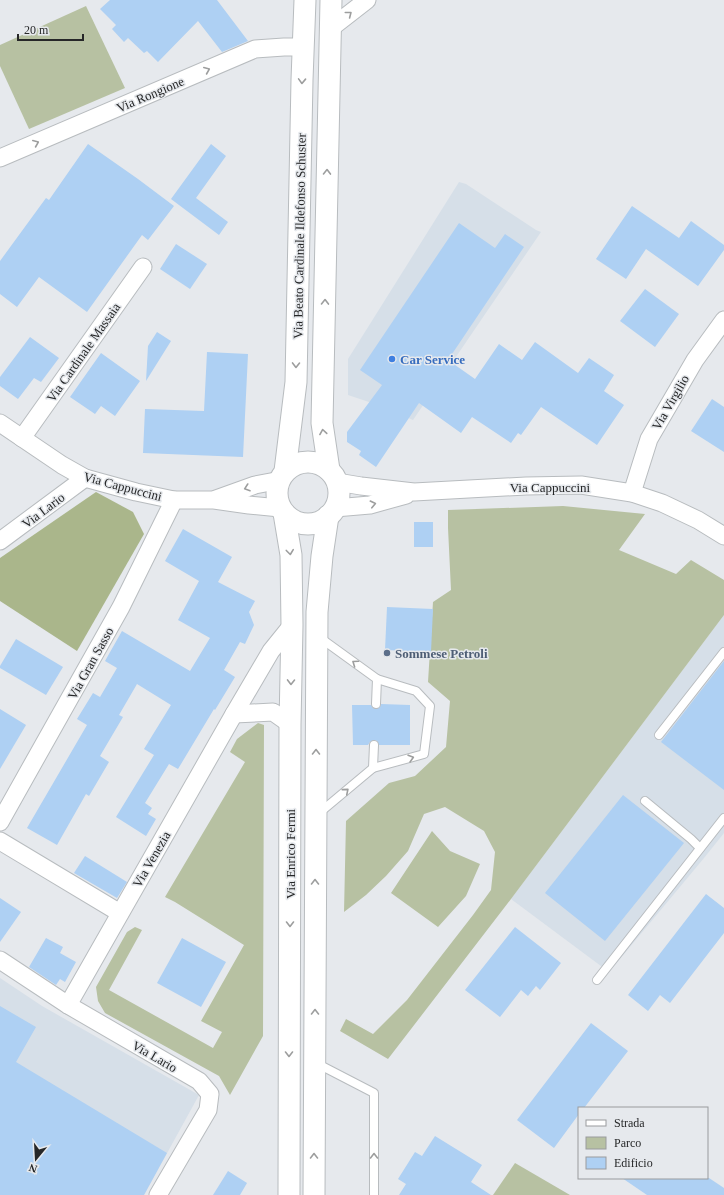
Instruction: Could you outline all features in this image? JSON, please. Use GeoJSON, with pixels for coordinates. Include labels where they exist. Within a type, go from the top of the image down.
{"type":"FeatureCollection","features":[{"type":"Feature","properties":{"kind":"street","name":"Via Beato Cardinale Ildefonso Schuster"},"geometry":{"type":"LineString","coordinates":[[283,475],[296,382],[305,0]]}},
{"type":"Feature","properties":{"kind":"street","name":"Via Beato Cardinale Ildefonso Schuster"},"geometry":{"type":"LineString","coordinates":[[331,0],[322,423],[333,476]]}},
{"type":"Feature","properties":{"kind":"street"},"geometry":{"type":"LineString","coordinates":[[331,28],[367,0]]}},
{"type":"Feature","properties":{"kind":"street","name":"Via Rongione"},"geometry":{"type":"LineString","coordinates":[[0,158],[256,49],[304,47]]}},
{"type":"Feature","properties":{"kind":"street","name":"Via Cardinale Massaia"},"geometry":{"type":"LineString","coordinates":[[22,438],[143,267]]}},
{"type":"Feature","properties":{"kind":"street","name":"Via Virgilio"},"geometry":{"type":"LineString","coordinates":[[632,493],[649,439],[695,360],[724,320]]}},
{"type":"Feature","properties":{"kind":"street","name":"Via Cappuccini"},"geometry":{"type":"LineString","coordinates":[[0,423],[62,465],[85,478],[136,492],[174,500],[214,500],[282,511]]}},
{"type":"Feature","properties":{"kind":"street"},"geometry":{"type":"LineString","coordinates":[[307,462],[320,464],[333,476],[338,493],[331,512],[316,522],[306,524],[292,520],[282,511],[278,504],[276,493],[283,475],[296,465],[307,462]]}},
{"type":"Feature","properties":{"kind":"street","name":"Via Cappuccini"},"geometry":{"type":"LineString","coordinates":[[214,500],[283,475]]}},
{"type":"Feature","properties":{"kind":"street","name":"Via Cappuccini"},"geometry":{"type":"LineString","coordinates":[[333,476],[360,486],[414,492],[526,486],[581,485],[632,493],[662,503],[698,520],[724,536]]}},
{"type":"Feature","properties":{"kind":"street","name":"Via Lario"},"geometry":{"type":"LineString","coordinates":[[0,541],[85,478]]}},
{"type":"Feature","properties":{"kind":"street","name":"Via Cappuccini"},"geometry":{"type":"LineString","coordinates":[[331,512],[370,505],[414,492]]}},
{"type":"Feature","properties":{"kind":"street","name":"Via Gran Sasso"},"geometry":{"type":"LineString","coordinates":[[0,822],[121,607],[174,500]]}},
{"type":"Feature","properties":{"kind":"street","name":"Via Enrico Fermi"},"geometry":{"type":"LineString","coordinates":[[282,511],[291,555],[292,625],[290,724],[289,1195]]}},
{"type":"Feature","properties":{"kind":"street","name":"Via Enrico Fermi"},"geometry":{"type":"LineString","coordinates":[[314,1195],[317,612],[321,563],[331,512]]}},
{"type":"Feature","properties":{"kind":"street","name":"Via Venezia"},"geometry":{"type":"LineString","coordinates":[[68,1005],[234,714],[271,652],[292,625]]}},
{"type":"Feature","properties":{"kind":"street"},"geometry":{"type":"LineString","coordinates":[[234,714],[273,712],[290,724]]}},
{"type":"Feature","properties":{"kind":"street"},"geometry":{"type":"LineString","coordinates":[[0,840],[120,913]]}},
{"type":"Feature","properties":{"kind":"street","name":"Via Lario"},"geometry":{"type":"LineString","coordinates":[[0,960],[68,1005],[199,1081],[210,1094],[208,1110],[158,1195]]}},
{"type":"Feature","properties":{"kind":"lane"},"geometry":{"type":"LineString","coordinates":[[316,816],[373,768],[424,754],[430,706],[416,691],[378,679],[317,636]]}},
{"type":"Feature","properties":{"kind":"lane"},"geometry":{"type":"LineString","coordinates":[[659,735],[724,652]]}},
{"type":"Feature","properties":{"kind":"lane"},"geometry":{"type":"LineString","coordinates":[[376,704],[378,679]]}},
{"type":"Feature","properties":{"kind":"lane"},"geometry":{"type":"LineString","coordinates":[[373,768],[374,745]]}},
{"type":"Feature","properties":{"kind":"lane"},"geometry":{"type":"LineString","coordinates":[[645,801],[691,838],[700,848]]}},
{"type":"Feature","properties":{"kind":"lane"},"geometry":{"type":"LineString","coordinates":[[597,980],[724,818]]}},
{"type":"Feature","properties":{"kind":"lane"},"geometry":{"type":"LineString","coordinates":[[314,1062],[374,1093],[374,1195]]}},
{"type":"Feature","properties":{"kind":"shaded area"},"geometry":{"type":"Polygon","coordinates":[[[459,182],[466,184],[541,232],[413,420],[375,404],[348,395],[348,359],[459,182]]]}},
{"type":"Feature","properties":{"kind":"shaded area"},"geometry":{"type":"Polygon","coordinates":[[[724,615],[724,833],[609,972],[511,899],[724,615]]]}},
{"type":"Feature","properties":{"kind":"shaded area"},"geometry":{"type":"Polygon","coordinates":[[[0,978],[42,1006],[199,1095],[144,1195],[0,1195],[0,978]]]}},
{"type":"Feature","properties":{"kind":"green space"},"geometry":{"type":"Polygon","coordinates":[[[86,6],[125,88],[29,129],[0,66],[0,45],[86,6]]]}},
{"type":"Feature","properties":{"kind":"green space"},"geometry":{"type":"Polygon","coordinates":[[[96,492],[133,512],[144,534],[77,651],[0,601],[0,558],[96,492]]]}},
{"type":"Feature","properties":{"kind":"green space"},"geometry":{"type":"Polygon","coordinates":[[[563,506],[645,514],[619,550],[676,574],[691,560],[724,580],[724,615],[511,899],[388,1059],[340,1031],[346,1019],[373,1034],[407,1000],[491,890],[495,852],[484,831],[445,807],[424,814],[408,851],[386,876],[366,895],[344,912],[346,821],[389,783],[415,776],[446,747],[450,701],[428,682],[433,602],[451,590],[448,510],[563,506]]]}},
{"type":"Feature","properties":{"kind":"green space"},"geometry":{"type":"Polygon","coordinates":[[[258,723],[264,725],[263,1036],[230,1095],[219,1076],[105,1013],[98,1001],[96,987],[127,932],[135,927],[142,930],[109,990],[213,1048],[222,1032],[201,1021],[244,945],[165,897],[245,762],[230,752],[237,739],[258,723]]]}},
{"type":"Feature","properties":{"kind":"green space"},"geometry":{"type":"Polygon","coordinates":[[[432,831],[450,851],[480,864],[466,896],[438,927],[391,893],[432,831]]]}},
{"type":"Feature","properties":{"kind":"green space"},"geometry":{"type":"Polygon","coordinates":[[[515,1163],[570,1195],[493,1195],[515,1163]]]}},
{"type":"Feature","properties":{"kind":"building"},"geometry":{"type":"Polygon","coordinates":[[[110,0],[217,0],[248,41],[222,52],[198,21],[158,62],[147,51],[144,53],[128,38],[124,42],[112,29],[116,25],[100,9],[110,0]]]}},
{"type":"Feature","properties":{"kind":"building"},"geometry":{"type":"Polygon","coordinates":[[[88,144],[174,206],[148,240],[142,235],[87,312],[39,277],[17,307],[0,294],[0,261],[46,198],[49,200],[88,144]]]}},
{"type":"Feature","properties":{"kind":"building"},"geometry":{"type":"Polygon","coordinates":[[[211,144],[226,156],[196,198],[228,222],[219,235],[171,199],[211,144]]]}},
{"type":"Feature","properties":{"kind":"building"},"geometry":{"type":"Polygon","coordinates":[[[632,206],[679,238],[691,221],[724,245],[724,250],[698,286],[646,249],[626,279],[596,259],[632,206]]]}},
{"type":"Feature","properties":{"kind":"building"},"geometry":{"type":"Polygon","coordinates":[[[459,223],[495,248],[505,234],[524,247],[448,360],[475,379],[499,344],[522,360],[535,342],[578,373],[589,358],[614,375],[604,391],[624,405],[597,445],[541,407],[521,435],[518,433],[511,443],[472,417],[461,433],[419,403],[376,467],[359,455],[361,451],[347,442],[347,432],[382,385],[360,370],[459,223]]]}},
{"type":"Feature","properties":{"kind":"building"},"geometry":{"type":"Polygon","coordinates":[[[176,244],[207,264],[190,289],[160,269],[176,244]]]}},
{"type":"Feature","properties":{"kind":"building"},"geometry":{"type":"Polygon","coordinates":[[[645,289],[679,314],[655,347],[620,321],[645,289]]]}},
{"type":"Feature","properties":{"kind":"building"},"geometry":{"type":"Polygon","coordinates":[[[157,332],[171,341],[146,381],[148,346],[157,332]]]}},
{"type":"Feature","properties":{"kind":"building"},"geometry":{"type":"Polygon","coordinates":[[[30,337],[59,358],[41,382],[34,378],[18,399],[0,386],[0,377],[30,337]]]}},
{"type":"Feature","properties":{"kind":"building"},"geometry":{"type":"Polygon","coordinates":[[[207,352],[248,354],[243,457],[143,453],[145,409],[204,411],[207,352]]]}},
{"type":"Feature","properties":{"kind":"building"},"geometry":{"type":"Polygon","coordinates":[[[101,353],[140,381],[115,416],[101,406],[95,414],[70,397],[101,353]]]}},
{"type":"Feature","properties":{"kind":"building"},"geometry":{"type":"Polygon","coordinates":[[[712,399],[724,407],[724,452],[691,431],[712,399]]]}},
{"type":"Feature","properties":{"kind":"building"},"geometry":{"type":"Polygon","coordinates":[[[414,522],[433,522],[433,547],[414,547],[414,522]]]}},
{"type":"Feature","properties":{"kind":"building"},"geometry":{"type":"Polygon","coordinates":[[[183,529],[232,557],[218,582],[255,601],[249,612],[254,625],[245,644],[240,642],[224,670],[235,677],[178,769],[169,764],[145,803],[152,808],[148,814],[156,819],[146,836],[116,817],[154,755],[144,749],[171,705],[137,684],[119,715],[123,717],[100,756],[109,762],[89,796],[86,794],[57,845],[27,828],[87,725],[77,719],[93,693],[100,697],[117,668],[105,661],[122,631],[190,671],[210,638],[178,620],[199,581],[165,561],[183,529]]]}},
{"type":"Feature","properties":{"kind":"building"},"geometry":{"type":"Polygon","coordinates":[[[387,607],[433,609],[431,652],[385,650],[387,607]]]}},
{"type":"Feature","properties":{"kind":"building"},"geometry":{"type":"Polygon","coordinates":[[[16,639],[63,667],[46,695],[0,668],[16,639]]]}},
{"type":"Feature","properties":{"kind":"building"},"geometry":{"type":"Polygon","coordinates":[[[724,661],[724,790],[661,742],[724,661]]]}},
{"type":"Feature","properties":{"kind":"building"},"geometry":{"type":"Polygon","coordinates":[[[381,704],[410,705],[410,745],[379,745],[377,741],[374,740],[368,745],[353,745],[352,705],[371,705],[376,709],[380,707],[381,704]]]}},
{"type":"Feature","properties":{"kind":"building"},"geometry":{"type":"Polygon","coordinates":[[[0,709],[26,725],[0,769],[0,709]]]}},
{"type":"Feature","properties":{"kind":"building"},"geometry":{"type":"Polygon","coordinates":[[[623,795],[684,843],[605,941],[545,893],[623,795]]]}},
{"type":"Feature","properties":{"kind":"building"},"geometry":{"type":"Polygon","coordinates":[[[85,856],[127,882],[117,898],[74,873],[85,856]]]}},
{"type":"Feature","properties":{"kind":"building"},"geometry":{"type":"Polygon","coordinates":[[[706,894],[724,908],[724,933],[670,1003],[660,995],[648,1011],[628,995],[706,894]]]}},
{"type":"Feature","properties":{"kind":"building"},"geometry":{"type":"Polygon","coordinates":[[[0,898],[21,912],[0,942],[0,898]]]}},
{"type":"Feature","properties":{"kind":"building"},"geometry":{"type":"Polygon","coordinates":[[[515,927],[561,963],[540,990],[536,986],[528,996],[521,990],[500,1017],[465,990],[515,927]]]}},
{"type":"Feature","properties":{"kind":"building"},"geometry":{"type":"Polygon","coordinates":[[[46,938],[63,947],[60,953],[76,962],[65,982],[60,979],[56,985],[29,967],[46,938]]]}},
{"type":"Feature","properties":{"kind":"building"},"geometry":{"type":"Polygon","coordinates":[[[182,938],[226,962],[201,1007],[157,983],[182,938]]]}},
{"type":"Feature","properties":{"kind":"building"},"geometry":{"type":"Polygon","coordinates":[[[0,1006],[36,1027],[16,1062],[167,1153],[144,1195],[0,1195],[0,1006]]]}},
{"type":"Feature","properties":{"kind":"building"},"geometry":{"type":"Polygon","coordinates":[[[591,1023],[628,1051],[585,1107],[578,1107],[578,1115],[554,1148],[517,1120],[591,1023]]]}},
{"type":"Feature","properties":{"kind":"building"},"geometry":{"type":"Polygon","coordinates":[[[435,1136],[482,1165],[471,1182],[491,1195],[399,1195],[406,1184],[398,1179],[415,1152],[422,1156],[435,1136]]]}},
{"type":"Feature","properties":{"kind":"building"},"geometry":{"type":"Polygon","coordinates":[[[228,1171],[247,1183],[240,1195],[213,1195],[228,1171]]]}},
{"type":"Feature","properties":{"kind":"building"},"geometry":{"type":"Polygon","coordinates":[[[709,1178],[724,1188],[724,1195],[647,1195],[623,1179],[709,1178]]]}},
{"type":"Feature","properties":{"kind":"place","name":"Car Service"},"geometry":{"type":"Point","coordinates":[392,359]}},
{"type":"Feature","properties":{"kind":"place","name":"Sommese Petroli"},"geometry":{"type":"Point","coordinates":[387,653]}}]}
